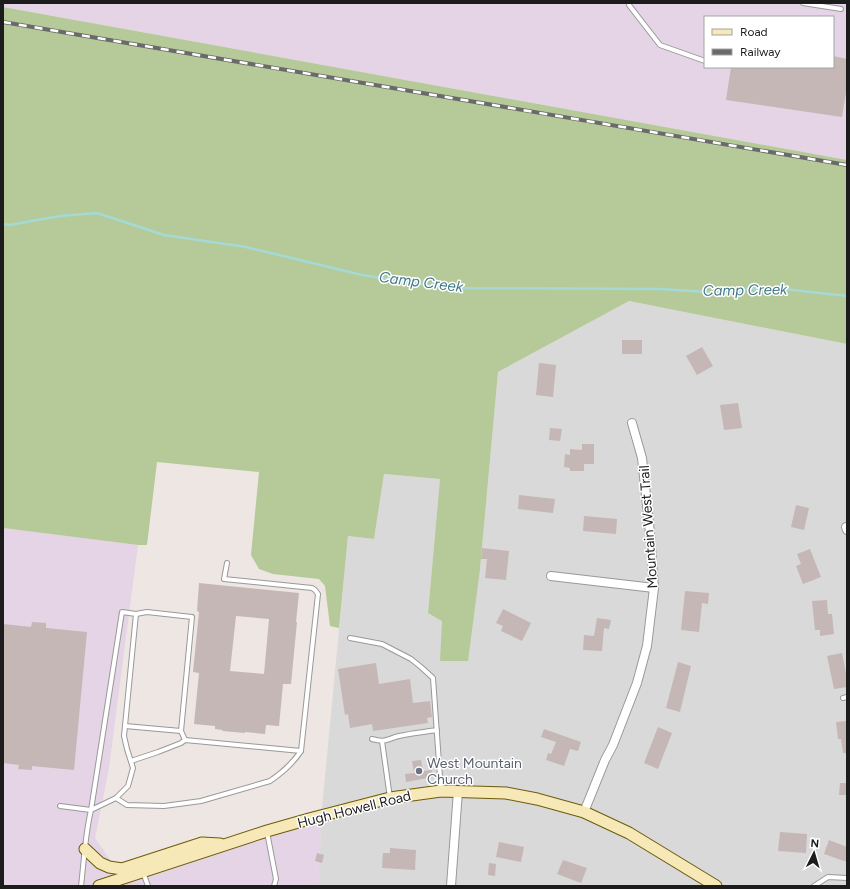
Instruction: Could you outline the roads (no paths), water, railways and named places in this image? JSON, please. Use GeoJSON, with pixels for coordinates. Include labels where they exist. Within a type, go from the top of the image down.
{"type":"FeatureCollection","features":[{"type":"Feature","properties":{"kind":"main road","name":"Hugh Howell Road"},"geometry":{"type":"LineString","coordinates":[[99,886],[267,831],[309,819],[390,798],[441,791],[458,791],[506,793],[537,799],[584,812],[629,833],[716,886]]}},
{"type":"Feature","properties":{"kind":"main road"},"geometry":{"type":"LineString","coordinates":[[85,850],[100,863],[109,867],[122,869],[202,843],[229,844]]}},
{"type":"Feature","properties":{"kind":"street","name":"Mountain West Trail"},"geometry":{"type":"LineString","coordinates":[[584,812],[605,760],[613,745],[637,683],[647,646],[654,588],[642,458],[632,423]]}},
{"type":"Feature","properties":{"kind":"street"},"geometry":{"type":"LineString","coordinates":[[551,576],[654,588]]}},
{"type":"Feature","properties":{"kind":"street"},"geometry":{"type":"LineString","coordinates":[[451,886],[458,791]]}},
{"type":"Feature","properties":{"kind":"lane"},"geometry":{"type":"LineString","coordinates":[[629,3],[660,46],[704,61]]}},
{"type":"Feature","properties":{"kind":"lane"},"geometry":{"type":"LineString","coordinates":[[803,3],[841,9]]}},
{"type":"Feature","properties":{"kind":"lane"},"geometry":{"type":"LineString","coordinates":[[116,798],[127,805],[149,806],[164,806],[201,801],[270,781],[296,759],[301,751],[318,594],[312,588],[224,578],[227,564]]}},
{"type":"Feature","properties":{"kind":"lane"},"geometry":{"type":"LineString","coordinates":[[81,886],[87,824],[122,612],[136,614],[147,612],[192,617],[181,732],[185,740]]}},
{"type":"Feature","properties":{"kind":"lane"},"geometry":{"type":"LineString","coordinates":[[60,806],[90,810],[116,798],[128,786],[133,768],[124,736],[136,614]]}},
{"type":"Feature","properties":{"kind":"lane"},"geometry":{"type":"LineString","coordinates":[[350,638],[382,644],[411,659],[433,678],[441,791]]}},
{"type":"Feature","properties":{"kind":"lane"},"geometry":{"type":"LineString","coordinates":[[125,726],[181,732]]}},
{"type":"Feature","properties":{"kind":"lane"},"geometry":{"type":"LineString","coordinates":[[372,739],[382,741],[398,736],[437,730]]}},
{"type":"Feature","properties":{"kind":"lane"},"geometry":{"type":"LineString","coordinates":[[131,761],[158,752],[185,740],[301,751]]}},
{"type":"Feature","properties":{"kind":"lane"},"geometry":{"type":"LineString","coordinates":[[382,741],[390,798]]}},
{"type":"Feature","properties":{"kind":"lane"},"geometry":{"type":"LineString","coordinates":[[267,831],[276,879],[274,886]]}},
{"type":"Feature","properties":{"kind":"lane"},"geometry":{"type":"LineString","coordinates":[[143,872],[148,886]]}},
{"type":"Feature","properties":{"kind":"lane"},"geometry":{"type":"LineString","coordinates":[[814,886],[828,877],[847,878]]}},
{"type":"Feature","properties":{"kind":"waterway","name":"Camp Creek"},"geometry":{"type":"LineString","coordinates":[[3,224],[9,225],[60,216],[97,213],[164,235],[246,247],[362,275],[448,288],[660,289],[723,293],[766,287],[847,296]]}},
{"type":"Feature","properties":{"kind":"railway"},"geometry":{"type":"LineString","coordinates":[[3,22],[847,165]]}},
{"type":"Feature","properties":{"kind":"place","name":"West Mountain Church"},"geometry":{"type":"Point","coordinates":[419,771]}}]}
